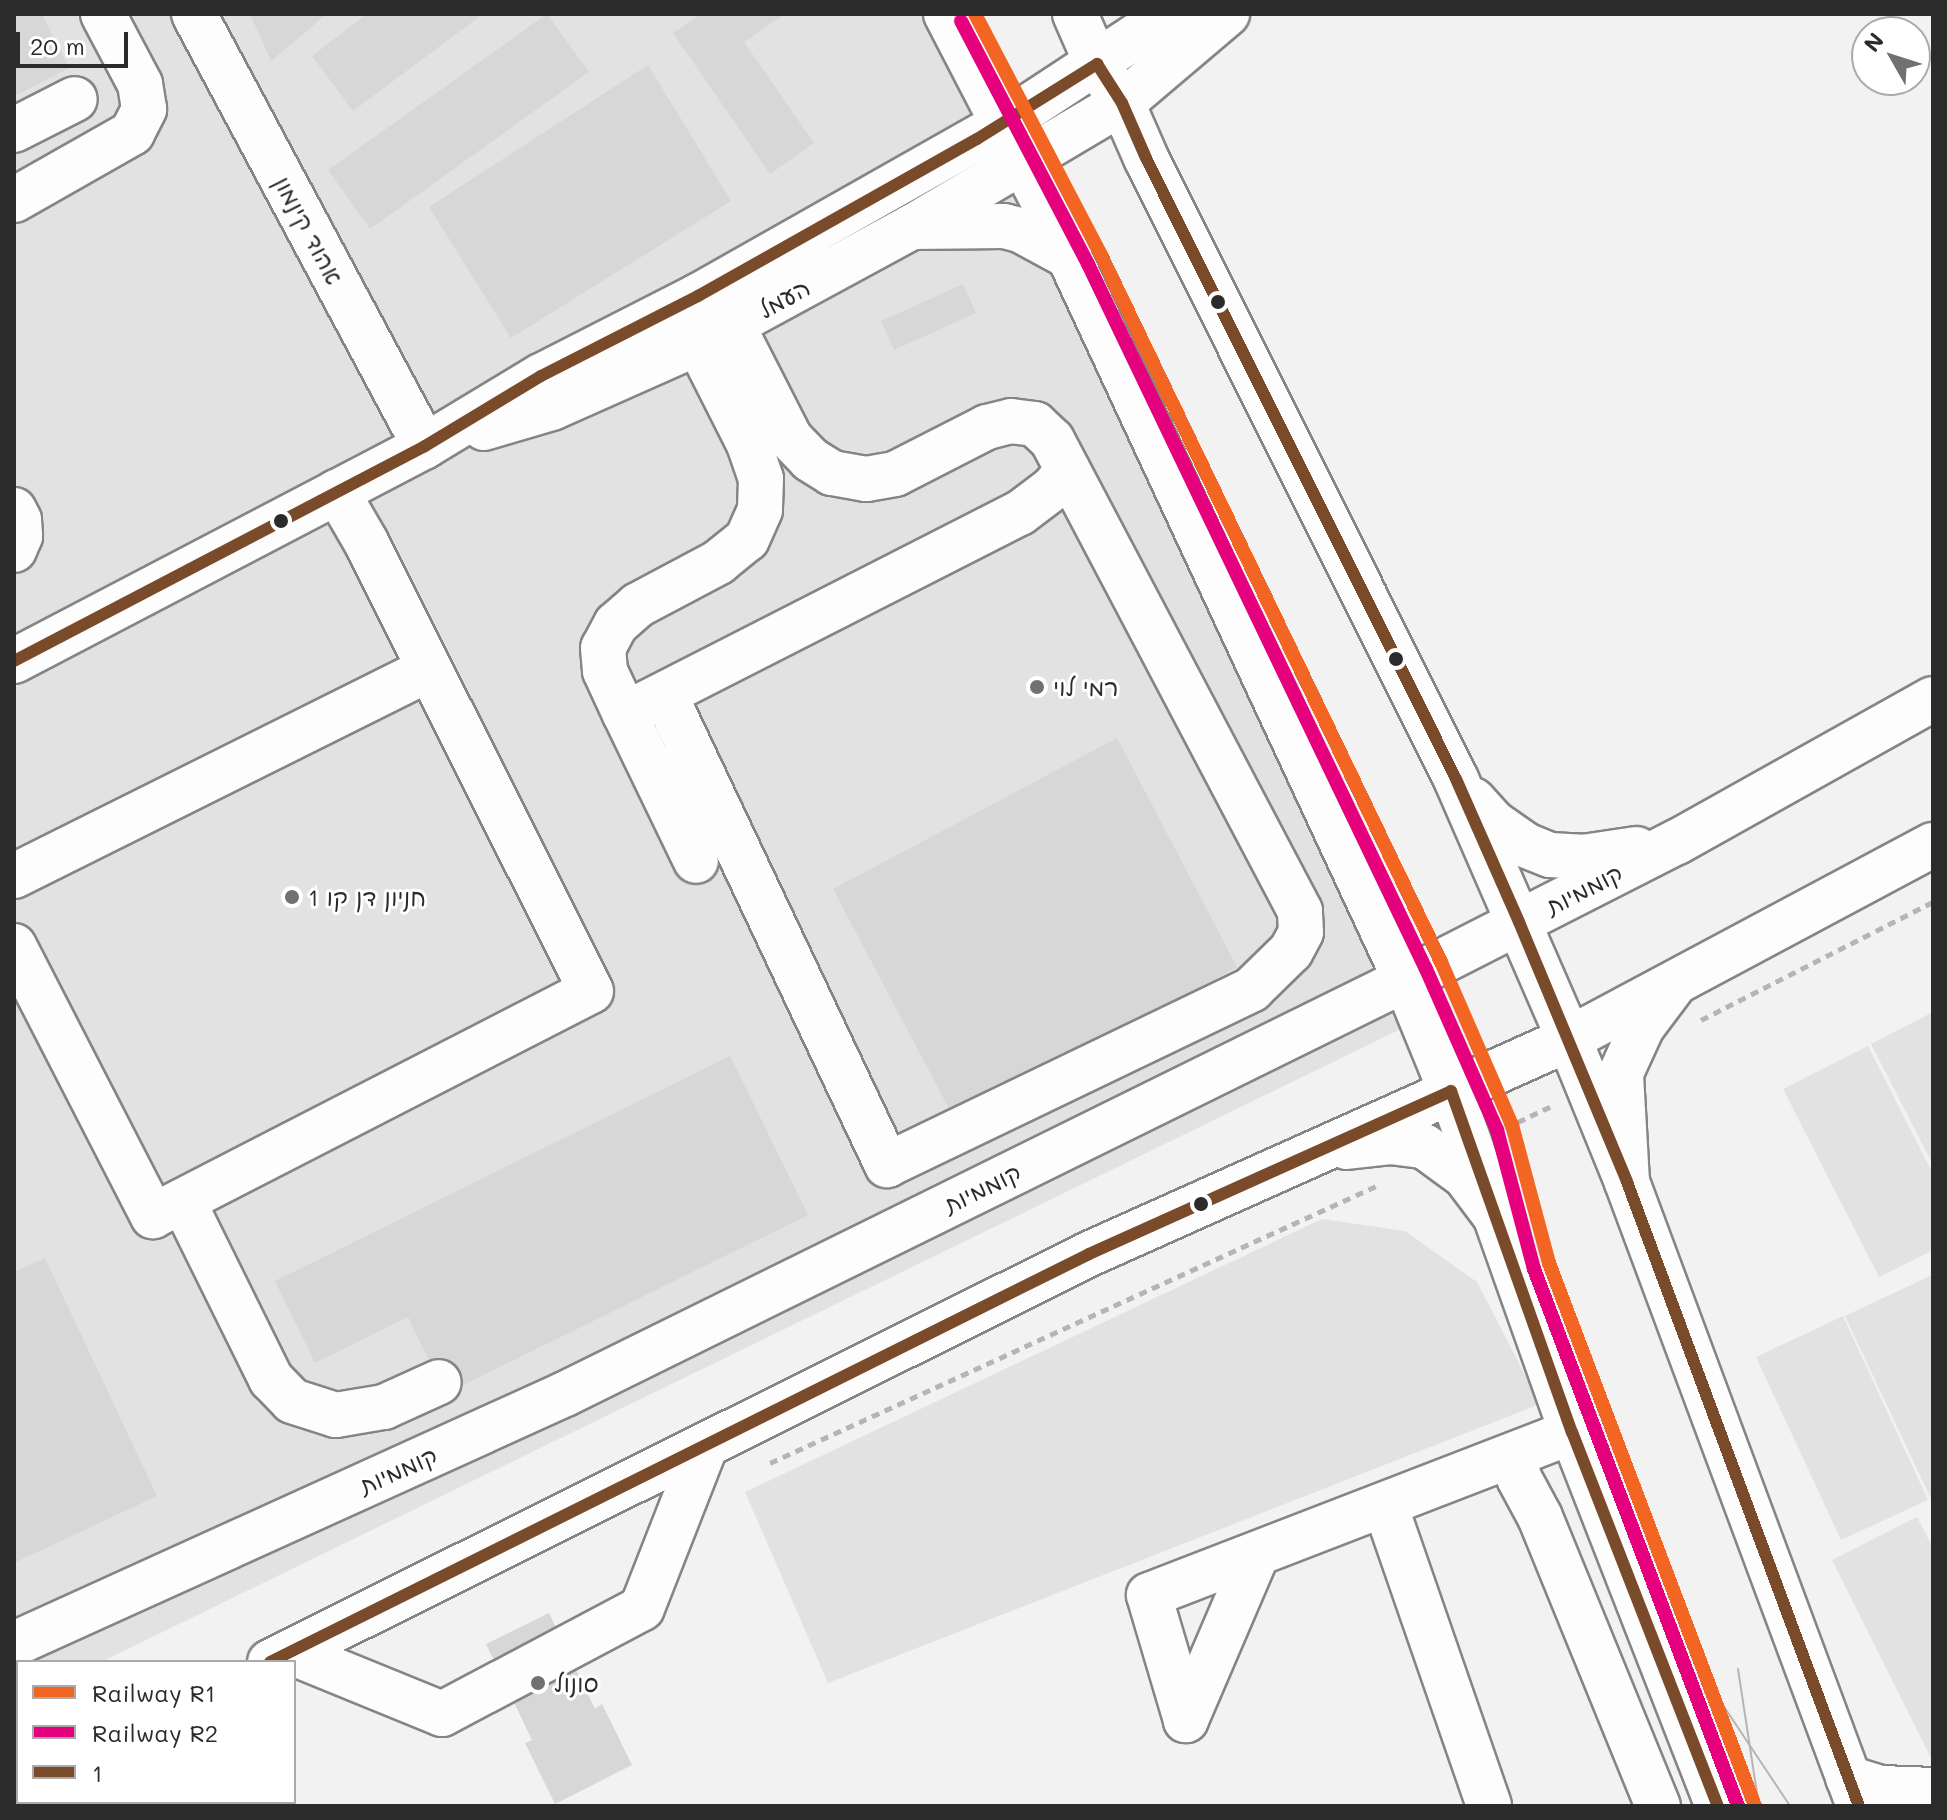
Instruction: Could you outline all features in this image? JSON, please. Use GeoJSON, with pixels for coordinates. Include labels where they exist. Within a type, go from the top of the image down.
{"type":"FeatureCollection","features":[{"type":"Feature","properties":{"kind":"main road"},"geometry":{"type":"LineString","coordinates":[[14,200],[132,133],[144,109],[140,84],[103,14]]}},
{"type":"Feature","properties":{"kind":"main road","name":"אהוד קינמון"},"geometry":{"type":"LineString","coordinates":[[194,14],[425,446]]}},
{"type":"Feature","properties":{"kind":"main road"},"geometry":{"type":"LineString","coordinates":[[946,14],[1024,161],[1405,979],[1472,1142],[1572,1432],[1718,1806]]}},
{"type":"Feature","properties":{"kind":"main road"},"geometry":{"type":"LineString","coordinates":[[1075,14],[1097,64],[1122,103],[1146,158],[1456,779],[1519,922],[1627,1182],[1854,1792],[1881,1788],[1933,1790]]}},
{"type":"Feature","properties":{"kind":"main road","name":"העמל"},"geometry":{"type":"LineString","coordinates":[[14,661],[425,446],[541,376],[698,296],[1004,123],[1170,14]]}},
{"type":"Feature","properties":{"kind":"main road","name":"העמל"},"geometry":{"type":"LineString","coordinates":[[425,446],[552,408],[715,335],[912,227],[1122,103],[1227,14]]}},
{"type":"Feature","properties":{"kind":"main road"},"geometry":{"type":"LineString","coordinates":[[14,130],[75,99]]}},
{"type":"Feature","properties":{"kind":"main road"},"geometry":{"type":"LineString","coordinates":[[912,227],[1004,226],[1020,230],[1068,256]]}},
{"type":"Feature","properties":{"kind":"main road"},"geometry":{"type":"LineString","coordinates":[[696,861],[605,671],[603,648],[616,624],[638,605],[728,554],[747,539],[760,510],[761,479],[715,335],[698,296]]}},
{"type":"Feature","properties":{"kind":"main road"},"geometry":{"type":"LineString","coordinates":[[665,695],[887,1165],[1252,989],[1291,951],[1301,932],[1300,911],[1052,440],[1035,424],[1011,421],[987,427],[895,474],[866,479],[832,473],[810,459],[790,438],[715,335]]}},
{"type":"Feature","properties":{"kind":"main road"},"geometry":{"type":"LineString","coordinates":[[625,714],[1020,513],[1053,488],[1068,470]]}},
{"type":"Feature","properties":{"kind":"main road"},"geometry":{"type":"LineString","coordinates":[[14,946],[153,1216],[591,991],[337,492]]}},
{"type":"Feature","properties":{"kind":"main road"},"geometry":{"type":"LineString","coordinates":[[14,510],[19,520],[20,536],[14,550]]}},
{"type":"Feature","properties":{"kind":"main road"},"geometry":{"type":"LineString","coordinates":[[14,876],[429,669]]}},
{"type":"Feature","properties":{"kind":"main road","name":"קוממיות"},"geometry":{"type":"LineString","coordinates":[[14,1644],[565,1394],[1677,842],[1933,699]]}},
{"type":"Feature","properties":{"kind":"main road"},"geometry":{"type":"LineString","coordinates":[[1456,779],[1494,823],[1525,845],[1550,855],[1583,857],[1677,842]]}},
{"type":"Feature","properties":{"kind":"main road"},"geometry":{"type":"LineString","coordinates":[[280,1657],[1089,1254],[1569,1039],[1683,975],[1933,845]]}},
{"type":"Feature","properties":{"kind":"main road"},"geometry":{"type":"LineString","coordinates":[[1627,1182],[1621,1073],[1642,1027],[1683,975]]}},
{"type":"Feature","properties":{"kind":"main road"},"geometry":{"type":"LineString","coordinates":[[1313,1152],[1390,1142],[1424,1146],[1465,1176],[1499,1221]]}},
{"type":"Feature","properties":{"kind":"main road"},"geometry":{"type":"LineString","coordinates":[[183,1201],[271,1379],[292,1401],[336,1415],[384,1407],[439,1382]]}},
{"type":"Feature","properties":{"kind":"main road"},"geometry":{"type":"LineString","coordinates":[[1257,1554],[1572,1432]]}},
{"type":"Feature","properties":{"kind":"main road"},"geometry":{"type":"LineString","coordinates":[[296,1663],[442,1714],[642,1608],[706,1445]]}},
{"type":"Feature","properties":{"kind":"main road"},"geometry":{"type":"LineString","coordinates":[[1513,1455],[1519,1478],[1540,1517],[1658,1806]]}},
{"type":"Feature","properties":{"kind":"main road"},"geometry":{"type":"LineString","coordinates":[[1385,1505],[1489,1806]]}},
{"type":"Feature","properties":{"kind":"path"},"geometry":{"type":"LineString","coordinates":[[1695,1023],[1933,902]]}},
{"type":"Feature","properties":{"kind":"path"},"geometry":{"type":"LineString","coordinates":[[1472,1142],[1589,1089]]}},
{"type":"Feature","properties":{"kind":"path"},"geometry":{"type":"LineString","coordinates":[[755,1469],[1385,1182]]}},
{"type":"Feature","properties":{"kind":"shaded area"},"geometry":{"type":"Polygon","coordinates":[[[14,14],[924,14],[1448,1006],[105,1660],[16,1660],[14,1704],[14,14]]]}},
{"type":"Feature","properties":{"kind":"shaded area"},"geometry":{"type":"Polygon","coordinates":[[[1933,1012],[1933,1165],[1871,1044],[1933,1012]]]}},
{"type":"Feature","properties":{"kind":"shaded area"},"geometry":{"type":"Polygon","coordinates":[[[1868,1046],[1933,1174],[1933,1250],[1879,1277],[1783,1089],[1868,1046]]]}},
{"type":"Feature","properties":{"kind":"shaded area"},"geometry":{"type":"Polygon","coordinates":[[[1322,1219],[1405,1231],[1477,1282],[1540,1404],[828,1683],[745,1492],[1322,1219]]]}},
{"type":"Feature","properties":{"kind":"shaded area"},"geometry":{"type":"Polygon","coordinates":[[[1932,1275],[1933,1498],[1931,1499],[1845,1316],[1932,1275]]]}},
{"type":"Feature","properties":{"kind":"shaded area"},"geometry":{"type":"Polygon","coordinates":[[[1843,1316],[1928,1500],[1841,1540],[1756,1357],[1843,1316]]]}},
{"type":"Feature","properties":{"kind":"shaded area"},"geometry":{"type":"Polygon","coordinates":[[[1917,1517],[1933,1548],[1933,1762],[1832,1560],[1917,1517]]]}},
{"type":"Feature","properties":{"kind":"building"},"geometry":{"type":"Polygon","coordinates":[[[14,14],[42,14],[69,68],[14,96],[14,14]]]}},
{"type":"Feature","properties":{"kind":"building"},"geometry":{"type":"Polygon","coordinates":[[[250,14],[327,14],[271,61],[250,14]]]}},
{"type":"Feature","properties":{"kind":"building"},"geometry":{"type":"Polygon","coordinates":[[[367,14],[483,14],[353,111],[312,56],[367,14]]]}},
{"type":"Feature","properties":{"kind":"building"},"geometry":{"type":"Polygon","coordinates":[[[547,14],[589,72],[370,229],[328,170],[547,14]]]}},
{"type":"Feature","properties":{"kind":"building"},"geometry":{"type":"Polygon","coordinates":[[[701,14],[785,14],[744,42],[814,143],[770,174],[673,33],[701,14]]]}},
{"type":"Feature","properties":{"kind":"building"},"geometry":{"type":"Polygon","coordinates":[[[648,65],[731,201],[511,338],[429,207],[648,65]]]}},
{"type":"Feature","properties":{"kind":"building"},"geometry":{"type":"Polygon","coordinates":[[[963,284],[976,313],[894,350],[881,321],[963,284]]]}},
{"type":"Feature","properties":{"kind":"building"},"geometry":{"type":"Polygon","coordinates":[[[1117,738],[1237,967],[954,1118],[833,889],[1117,738]]]}},
{"type":"Feature","properties":{"kind":"building"},"geometry":{"type":"Polygon","coordinates":[[[730,1056],[808,1215],[445,1394],[408,1317],[315,1363],[275,1281],[730,1056]]]}},
{"type":"Feature","properties":{"kind":"building"},"geometry":{"type":"Polygon","coordinates":[[[45,1258],[157,1496],[14,1563],[14,1272],[45,1258]]]}},
{"type":"Feature","properties":{"kind":"building"},"geometry":{"type":"Polygon","coordinates":[[[549,1613],[595,1709],[602,1704],[632,1765],[555,1804],[525,1743],[532,1740],[486,1644],[549,1613]]]}},
{"type":"Feature","properties":{"kind":"building"},"geometry":{"type":"Polygon","coordinates":[[[256,1804],[257,1806],[190,1806],[256,1804]]]}},
{"type":"Feature","properties":{"kind":"tram line"},"geometry":{"type":"LineString","coordinates":[[1738,1669],[1759,1806]]}},
{"type":"Feature","properties":{"kind":"tram line"},"geometry":{"type":"LineString","coordinates":[[1705,1678],[1790,1806]]}},
{"type":"Feature","properties":{"kind":"rail line","name":"R1"},"geometry":{"type":"LineString","coordinates":[[975,14],[1102,257],[1441,962],[1512,1125],[1549,1263],[1755,1806]]}},
{"type":"Feature","properties":{"kind":"rail line","name":"R2"},"geometry":{"type":"LineString","coordinates":[[961,21],[1088,264],[1426,969],[1497,1130],[1534,1269],[1738,1806]]}},
{"type":"Feature","properties":{"kind":"transit line","name":"1"},"geometry":{"type":"LineString","coordinates":[[14,661],[425,446],[541,376],[698,296],[977,139],[1097,64],[1122,103],[1146,158],[1456,779],[1519,922],[1627,1182],[1859,1806]]}},
{"type":"Feature","properties":{"kind":"transit line","name":"1"},"geometry":{"type":"LineString","coordinates":[[274,1660],[1089,1254],[1451,1091],[1572,1432],[1718,1806]]}},
{"type":"Feature","properties":{"kind":"place","name":"רמי לוי"},"geometry":{"type":"Point","coordinates":[1037,687]}},
{"type":"Feature","properties":{"kind":"place","name":"חניון דן קו 1"},"geometry":{"type":"Point","coordinates":[292,897]}},
{"type":"Feature","properties":{"kind":"place","name":"סונול"},"geometry":{"type":"Point","coordinates":[538,1683]}}]}
